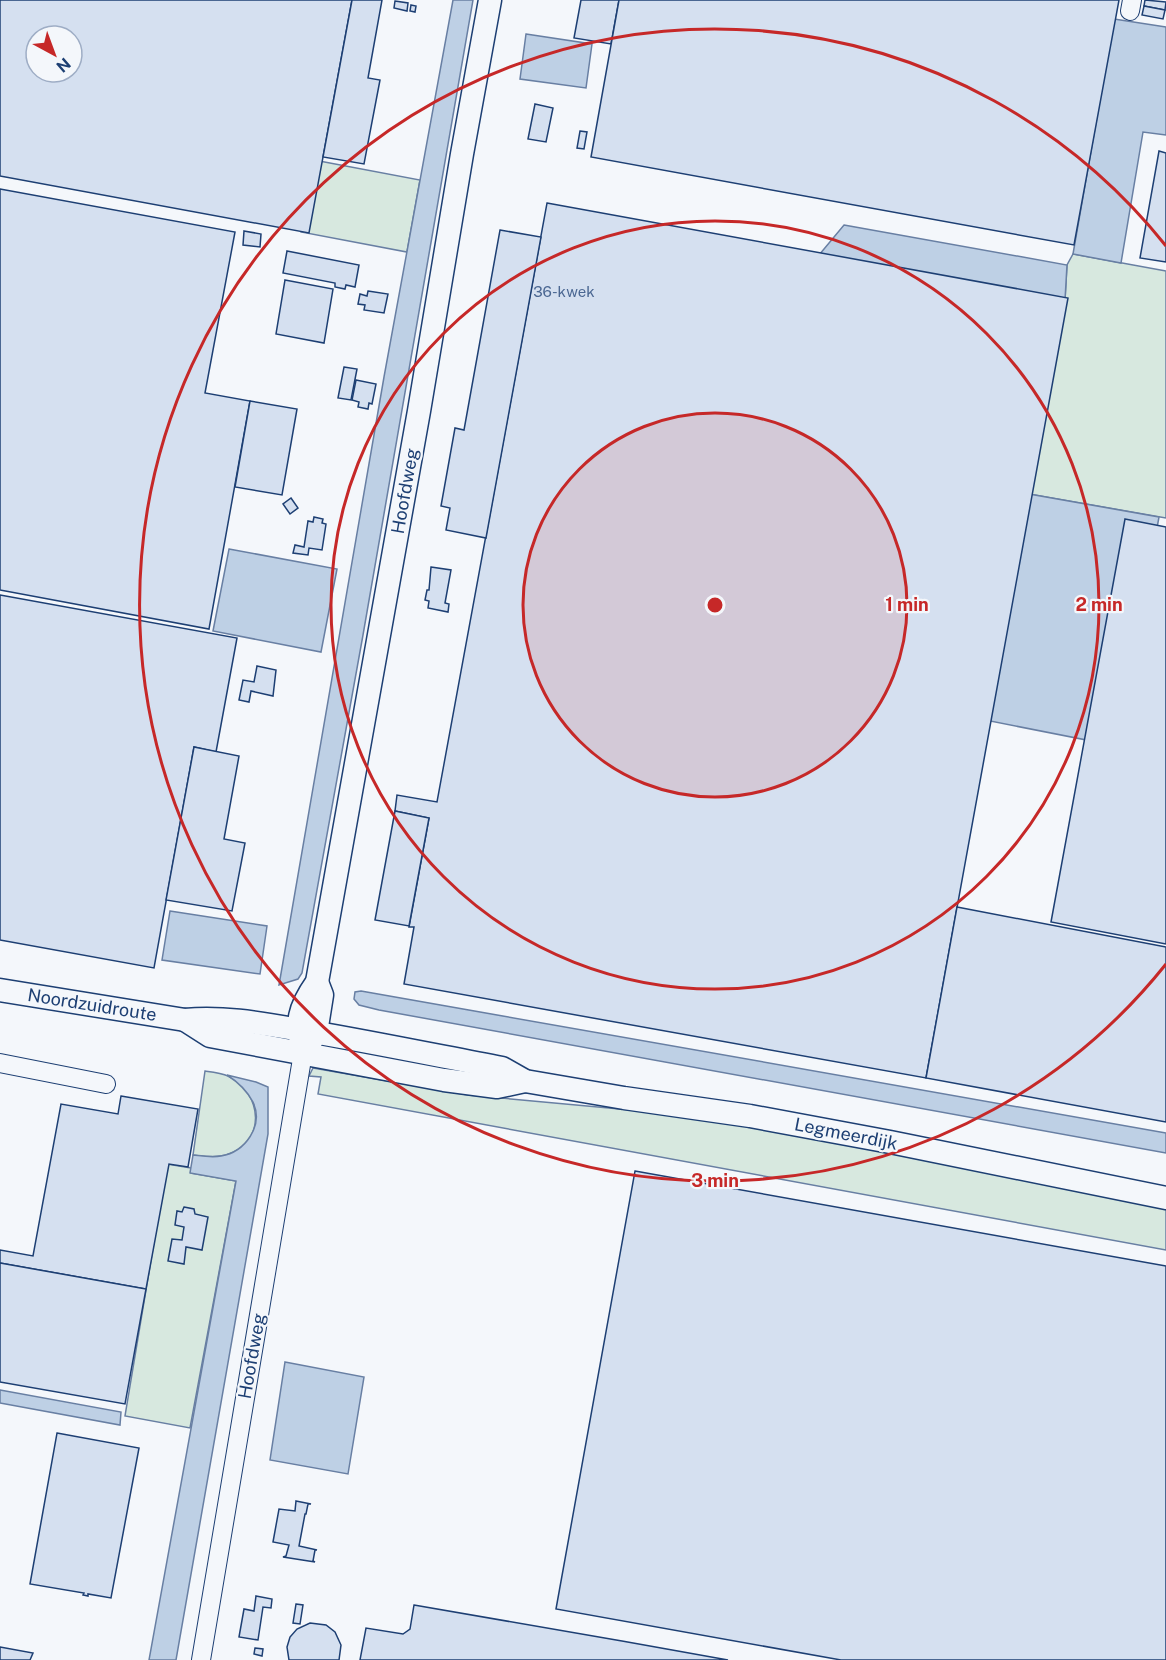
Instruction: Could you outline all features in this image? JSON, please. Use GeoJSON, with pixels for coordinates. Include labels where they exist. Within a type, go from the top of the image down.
{"type":"FeatureCollection","features":[{"type":"Feature","properties":{"kind":"main road","name":"Hoofdweg"},"geometry":{"type":"LineString","coordinates":[[303,1053],[307,1031],[304,1001],[317,982],[490,0]]}},
{"type":"Feature","properties":{"kind":"main road","name":"Noordzuidroute"},"geometry":{"type":"LineString","coordinates":[[0,990],[184,1020],[229,1019],[307,1031]]}},
{"type":"Feature","properties":{"kind":"main road","name":"Noordzuidroute"},"geometry":{"type":"LineString","coordinates":[[184,1020],[210,1036],[303,1053]]}},
{"type":"Feature","properties":{"kind":"main road","name":"Legmeerdijk"},"geometry":{"type":"LineString","coordinates":[[307,1031],[502,1068],[525,1081],[750,1116],[1166,1198]]}},
{"type":"Feature","properties":{"kind":"main road","name":"Legmeerdijk"},"geometry":{"type":"LineString","coordinates":[[303,1053],[444,1080],[496,1087],[525,1081]]}},
{"type":"Feature","properties":{"kind":"street","name":"Hoofdweg"},"geometry":{"type":"LineString","coordinates":[[201,1660],[303,1053]]}},
{"type":"Feature","properties":{"kind":"street"},"geometry":{"type":"LineString","coordinates":[[0,1063],[106,1084]]}},
{"type":"Feature","properties":{"kind":"shaded area"},"geometry":{"type":"Polygon","coordinates":[[[314,160],[420,180],[407,252],[301,232],[314,160]]]}},
{"type":"Feature","properties":{"kind":"shaded area"},"geometry":{"type":"Polygon","coordinates":[[[1073,254],[1166,271],[1166,518],[1029,494],[1065,300],[1067,265],[1073,254]]]}},
{"type":"Feature","properties":{"kind":"shaded area"},"geometry":{"type":"Polygon","coordinates":[[[313,1068],[468,1095],[685,1115],[869,1147],[1166,1208],[1166,1250],[318,1094],[321,1077],[309,1076],[313,1068]]]}},
{"type":"Feature","properties":{"kind":"shaded area"},"geometry":{"type":"Polygon","coordinates":[[[205,1071],[226,1075],[240,1084],[254,1105],[256,1117],[249,1140],[239,1149],[226,1155],[214,1157],[193,1155],[205,1071]]]}},
{"type":"Feature","properties":{"kind":"shaded area"},"geometry":{"type":"Polygon","coordinates":[[[167,1164],[191,1168],[191,1173],[236,1181],[190,1428],[125,1416],[167,1164]]]}},
{"type":"Feature","properties":{"kind":"water"},"geometry":{"type":"Polygon","coordinates":[[[453,0],[473,0],[363,635],[302,973],[298,979],[279,985],[384,377],[453,0]]]}},
{"type":"Feature","properties":{"kind":"water"},"geometry":{"type":"Polygon","coordinates":[[[1114,19],[1166,27],[1166,135],[1143,132],[1121,263],[1073,254],[1114,19]]]}},
{"type":"Feature","properties":{"kind":"water"},"geometry":{"type":"Polygon","coordinates":[[[526,34],[592,44],[586,88],[520,79],[526,34]]]}},
{"type":"Feature","properties":{"kind":"water"},"geometry":{"type":"Polygon","coordinates":[[[844,225],[1067,265],[1065,300],[819,255],[844,225]]]}},
{"type":"Feature","properties":{"kind":"water"},"geometry":{"type":"Polygon","coordinates":[[[1029,494],[1159,517],[1117,746],[990,721],[1029,494]]]}},
{"type":"Feature","properties":{"kind":"water"},"geometry":{"type":"Polygon","coordinates":[[[229,549],[337,569],[321,652],[213,631],[229,549]]]}},
{"type":"Feature","properties":{"kind":"water"},"geometry":{"type":"Polygon","coordinates":[[[170,911],[267,926],[260,974],[162,960],[170,911]]]}},
{"type":"Feature","properties":{"kind":"water"},"geometry":{"type":"Polygon","coordinates":[[[361,991],[1166,1133],[1166,1153],[379,1010],[359,1005],[354,999],[355,992],[361,991]]]}},
{"type":"Feature","properties":{"kind":"water"},"geometry":{"type":"Polygon","coordinates":[[[227,1075],[268,1087],[268,1134],[176,1660],[149,1660],[236,1181],[190,1173],[193,1155],[218,1157],[230,1154],[245,1143],[254,1129],[256,1120],[256,1111],[251,1098],[227,1075]]]}},
{"type":"Feature","properties":{"kind":"water"},"geometry":{"type":"Polygon","coordinates":[[[285,1362],[364,1377],[348,1474],[270,1460],[285,1362]]]}},
{"type":"Feature","properties":{"kind":"water"},"geometry":{"type":"Polygon","coordinates":[[[0,1390],[121,1412],[120,1425],[0,1403],[0,1390]]]}},
{"type":"Feature","properties":{"kind":"building"},"geometry":{"type":"Polygon","coordinates":[[[0,0],[352,0],[309,233],[0,176],[0,0]]]}},
{"type":"Feature","properties":{"kind":"building"},"geometry":{"type":"Polygon","coordinates":[[[352,0],[382,0],[368,78],[380,80],[364,164],[323,157],[352,0]]]}},
{"type":"Feature","properties":{"kind":"building"},"geometry":{"type":"Polygon","coordinates":[[[581,0],[619,0],[611,44],[574,38],[581,0]]]}},
{"type":"Feature","properties":{"kind":"building"},"geometry":{"type":"Polygon","coordinates":[[[619,0],[1119,0],[1074,245],[591,157],[619,0]]]}},
{"type":"Feature","properties":{"kind":"building"},"geometry":{"type":"Polygon","coordinates":[[[1145,0],[1166,2],[1165,10],[1144,6],[1145,0]]]}},
{"type":"Feature","properties":{"kind":"building"},"geometry":{"type":"Polygon","coordinates":[[[395,1],[408,3],[407,11],[394,8],[395,1]]]}},
{"type":"Feature","properties":{"kind":"building"},"geometry":{"type":"Polygon","coordinates":[[[411,5],[416,6],[415,12],[410,11],[411,5]]]}},
{"type":"Feature","properties":{"kind":"building"},"geometry":{"type":"Polygon","coordinates":[[[1144,6],[1165,10],[1163,19],[1142,15],[1144,6]]]}},
{"type":"Feature","properties":{"kind":"building"},"geometry":{"type":"Polygon","coordinates":[[[535,104],[553,108],[546,142],[528,139],[535,104]]]}},
{"type":"Feature","properties":{"kind":"building"},"geometry":{"type":"Polygon","coordinates":[[[580,131],[587,132],[584,149],[577,148],[580,131]]]}},
{"type":"Feature","properties":{"kind":"building"},"geometry":{"type":"Polygon","coordinates":[[[1159,151],[1166,153],[1166,262],[1140,258],[1159,151]]]}},
{"type":"Feature","properties":{"kind":"building"},"geometry":{"type":"Polygon","coordinates":[[[0,189],[235,232],[205,393],[250,401],[209,629],[0,590],[0,189]]]}},
{"type":"Feature","properties":{"kind":"building"},"geometry":{"type":"Polygon","coordinates":[[[547,203],[1068,298],[926,1078],[404,984],[414,927],[409,927],[429,818],[395,811],[397,795],[437,802],[547,203]]]}},
{"type":"Feature","properties":{"kind":"building"},"geometry":{"type":"Polygon","coordinates":[[[500,230],[541,237],[486,538],[446,530],[450,508],[441,506],[455,428],[464,430],[500,230]]]}},
{"type":"Feature","properties":{"kind":"building"},"geometry":{"type":"Polygon","coordinates":[[[244,231],[261,234],[260,247],[243,245],[244,231]]]}},
{"type":"Feature","properties":{"kind":"building"},"geometry":{"type":"Polygon","coordinates":[[[287,251],[359,265],[355,287],[346,285],[345,289],[335,287],[335,283],[283,273],[287,251]]]}},
{"type":"Feature","properties":{"kind":"building"},"geometry":{"type":"Polygon","coordinates":[[[285,280],[333,289],[324,343],[276,334],[285,280]]]}},
{"type":"Feature","properties":{"kind":"building"},"geometry":{"type":"Polygon","coordinates":[[[368,291],[388,294],[384,313],[364,310],[365,305],[358,304],[360,294],[367,296],[368,291]]]}},
{"type":"Feature","properties":{"kind":"building"},"geometry":{"type":"Polygon","coordinates":[[[344,367],[357,369],[351,400],[338,398],[344,367]]]}},
{"type":"Feature","properties":{"kind":"building"},"geometry":{"type":"Polygon","coordinates":[[[356,380],[376,384],[372,404],[369,403],[368,409],[358,407],[359,402],[352,400],[356,380]]]}},
{"type":"Feature","properties":{"kind":"building"},"geometry":{"type":"Polygon","coordinates":[[[250,401],[297,409],[282,495],[235,487],[250,401]]]}},
{"type":"Feature","properties":{"kind":"building"},"geometry":{"type":"Polygon","coordinates":[[[291,498],[298,508],[290,514],[283,504],[291,498]]]}},
{"type":"Feature","properties":{"kind":"building"},"geometry":{"type":"Polygon","coordinates":[[[314,517],[323,519],[322,523],[326,524],[322,550],[309,548],[308,555],[293,553],[295,545],[304,547],[308,521],[313,522],[314,517]]]}},
{"type":"Feature","properties":{"kind":"building"},"geometry":{"type":"Polygon","coordinates":[[[1125,519],[1166,527],[1166,944],[1051,922],[1125,519]]]}},
{"type":"Feature","properties":{"kind":"building"},"geometry":{"type":"Polygon","coordinates":[[[431,567],[451,570],[445,603],[449,604],[448,612],[428,608],[429,601],[425,600],[427,590],[429,590],[431,567]]]}},
{"type":"Feature","properties":{"kind":"building"},"geometry":{"type":"Polygon","coordinates":[[[0,595],[237,638],[216,752],[194,747],[154,968],[0,940],[0,595]]]}},
{"type":"Feature","properties":{"kind":"building"},"geometry":{"type":"Polygon","coordinates":[[[257,666],[276,670],[273,696],[251,691],[249,702],[239,700],[243,680],[254,682],[257,666]]]}},
{"type":"Feature","properties":{"kind":"building"},"geometry":{"type":"Polygon","coordinates":[[[194,747],[239,756],[224,839],[245,843],[232,911],[166,900],[194,747]]]}},
{"type":"Feature","properties":{"kind":"building"},"geometry":{"type":"Polygon","coordinates":[[[395,811],[429,818],[409,926],[375,920],[395,811]]]}},
{"type":"Feature","properties":{"kind":"building"},"geometry":{"type":"Polygon","coordinates":[[[957,907],[1166,947],[1166,1122],[926,1078],[957,907]]]}},
{"type":"Feature","properties":{"kind":"building"},"geometry":{"type":"Polygon","coordinates":[[[121,1096],[198,1109],[188,1167],[169,1164],[146,1289],[0,1263],[0,1250],[33,1256],[61,1104],[118,1114],[121,1096]]]}},
{"type":"Feature","properties":{"kind":"building"},"geometry":{"type":"Polygon","coordinates":[[[635,1171],[1166,1266],[1166,1660],[841,1660],[556,1609],[635,1171]]]}},
{"type":"Feature","properties":{"kind":"building"},"geometry":{"type":"Polygon","coordinates":[[[184,1207],[194,1209],[195,1214],[208,1217],[202,1250],[186,1247],[184,1264],[168,1261],[172,1239],[182,1240],[184,1227],[175,1225],[177,1211],[182,1212],[184,1207]]]}},
{"type":"Feature","properties":{"kind":"building"},"geometry":{"type":"Polygon","coordinates":[[[0,1263],[146,1289],[125,1404],[0,1382],[0,1263]]]}},
{"type":"Feature","properties":{"kind":"building"},"geometry":{"type":"Polygon","coordinates":[[[57,1433],[139,1448],[111,1598],[88,1594],[88,1596],[83,1595],[84,1593],[30,1584],[57,1433]]]}},
{"type":"Feature","properties":{"kind":"building"},"geometry":{"type":"Polygon","coordinates":[[[296,1501],[311,1504],[308,1504],[305,1514],[299,1546],[317,1550],[315,1550],[313,1561],[315,1562],[283,1557],[286,1556],[289,1545],[273,1542],[279,1509],[295,1511],[296,1501]]]}},
{"type":"Feature","properties":{"kind":"building"},"geometry":{"type":"Polygon","coordinates":[[[256,1596],[272,1599],[271,1608],[263,1607],[258,1640],[239,1637],[244,1609],[254,1611],[256,1596]]]}},
{"type":"Feature","properties":{"kind":"building"},"geometry":{"type":"Polygon","coordinates":[[[296,1604],[303,1605],[300,1624],[293,1623],[296,1604]]]}},
{"type":"Feature","properties":{"kind":"building"},"geometry":{"type":"Polygon","coordinates":[[[414,1605],[728,1660],[360,1660],[366,1628],[403,1634],[410,1629],[414,1605]]]}},
{"type":"Feature","properties":{"kind":"building"},"geometry":{"type":"Polygon","coordinates":[[[310,1623],[326,1625],[335,1632],[341,1645],[339,1660],[289,1660],[287,1647],[290,1637],[297,1629],[310,1623]]]}},
{"type":"Feature","properties":{"kind":"building"},"geometry":{"type":"Polygon","coordinates":[[[0,1647],[33,1653],[30,1660],[0,1660],[0,1647]]]}},
{"type":"Feature","properties":{"kind":"building"},"geometry":{"type":"Polygon","coordinates":[[[255,1648],[263,1649],[262,1656],[254,1654],[255,1648]]]}}]}
